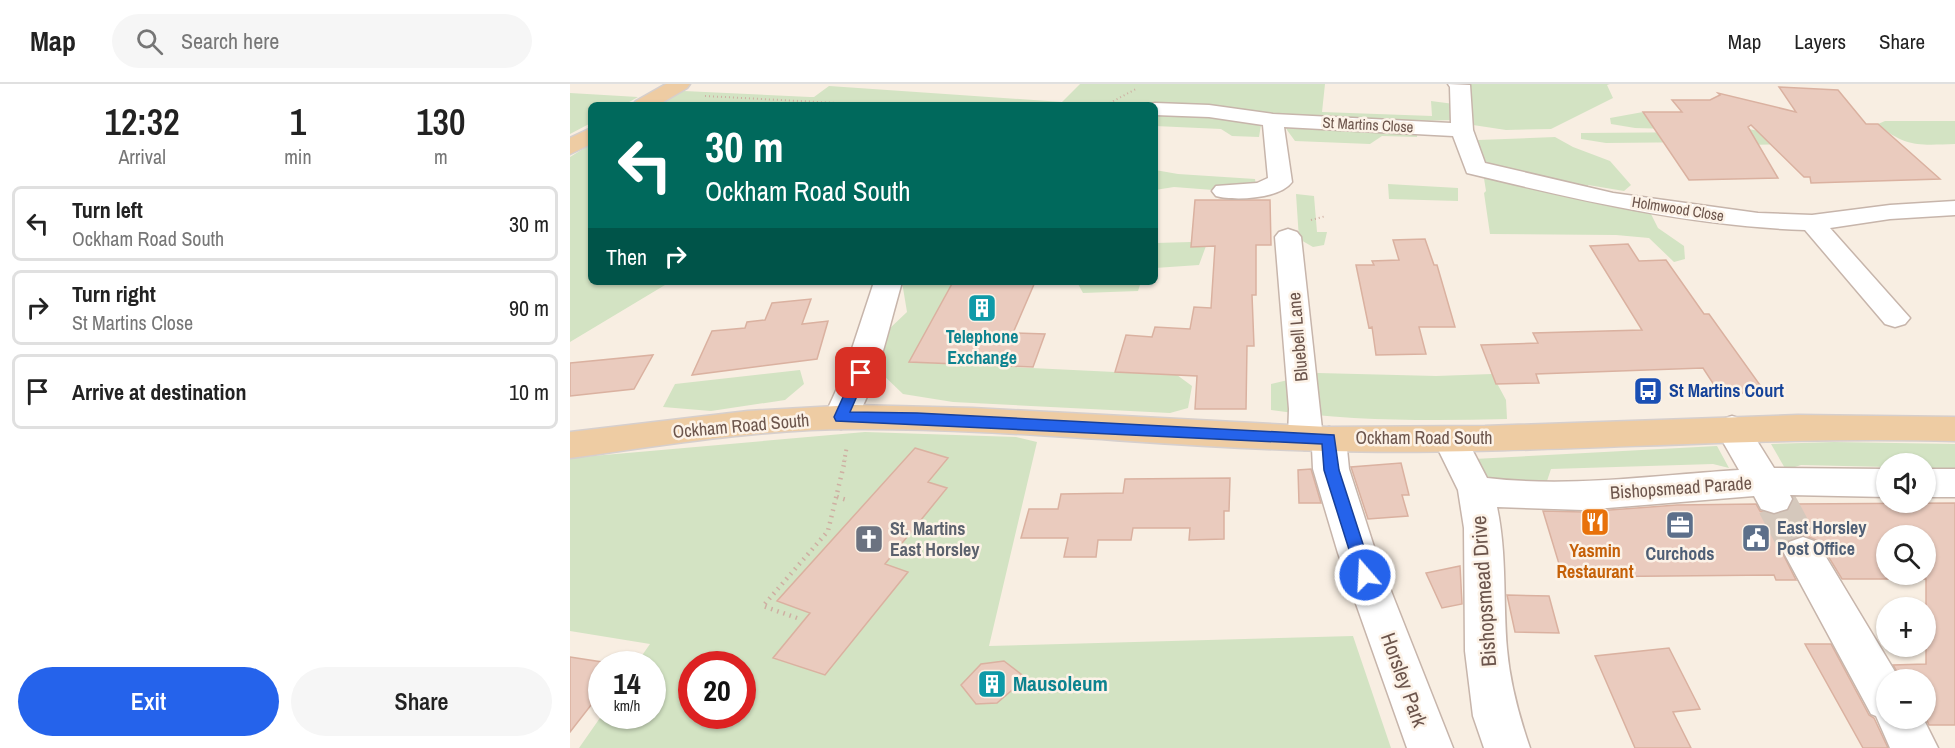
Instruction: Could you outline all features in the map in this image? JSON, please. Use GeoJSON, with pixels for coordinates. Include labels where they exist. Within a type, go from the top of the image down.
{"type":"FeatureCollection","features":[{"type":"Feature","properties":{"kind":"main road"},"geometry":{"type":"LineString","coordinates":[[648,102],[672,88]]}},
{"type":"Feature","properties":{"kind":"main road"},"geometry":{"type":"LineString","coordinates":[[570,147],[588,137]]}},
{"type":"Feature","properties":{"kind":"main road","name":"Ockham Road South"},"geometry":{"type":"LineString","coordinates":[[570,445],[689,429],[848,417],[1062,425],[1317,439],[1590,436],[1732,428],[1846,426],[1955,429]]}},
{"type":"Feature","properties":{"kind":"street","name":"Holmwood Close"},"geometry":{"type":"LineString","coordinates":[[1458,91],[1462,130],[1475,168],[1613,200],[1758,221],[1812,223],[1890,212],[1955,208]]}},
{"type":"Feature","properties":{"kind":"street","name":"St Martins Close"},"geometry":{"type":"LineString","coordinates":[[1158,109],[1209,111],[1273,120],[1462,130]]}},
{"type":"Feature","properties":{"kind":"street"},"geometry":{"type":"LineString","coordinates":[[1224,191],[1260,190],[1280,182],[1273,120]]}},
{"type":"Feature","properties":{"kind":"street"},"geometry":{"type":"LineString","coordinates":[[1812,223],[1895,318]]}},
{"type":"Feature","properties":{"kind":"street","name":"Bluebell Lane"},"geometry":{"type":"LineString","coordinates":[[1288,237],[1305,409],[1317,439]]}},
{"type":"Feature","properties":{"kind":"street"},"geometry":{"type":"LineString","coordinates":[[848,417],[887,285]]}},
{"type":"Feature","properties":{"kind":"street"},"geometry":{"type":"LineString","coordinates":[[1732,428],[1770,493]]}},
{"type":"Feature","properties":{"kind":"street","name":"Horsley Park"},"geometry":{"type":"LineString","coordinates":[[1317,439],[1331,470],[1357,553],[1430,748]]}},
{"type":"Feature","properties":{"kind":"street","name":"Bishopsmead Drive"},"geometry":{"type":"LineString","coordinates":[[1450,439],[1476,490],[1483,528],[1486,651],[1496,716],[1507,748]]}},
{"type":"Feature","properties":{"kind":"street"},"geometry":{"type":"LineString","coordinates":[[1936,483],[1955,483]]}},
{"type":"Feature","properties":{"kind":"street","name":"Bishopsmead Parade"},"geometry":{"type":"LineString","coordinates":[[1476,490],[1522,496],[1770,493],[1876,484]]}},
{"type":"Feature","properties":{"kind":"street"},"geometry":{"type":"LineString","coordinates":[[1803,553],[1876,680]]}},
{"type":"Feature","properties":{"kind":"street"},"geometry":{"type":"LineString","coordinates":[[1904,729],[1915,748]]}},
{"type":"Feature","properties":{"kind":"path"},"geometry":{"type":"LineString","coordinates":[[1111,102],[1144,84]]}},
{"type":"Feature","properties":{"kind":"path"},"geometry":{"type":"LineString","coordinates":[[672,88],[839,102]]}},
{"type":"Feature","properties":{"kind":"path"},"geometry":{"type":"LineString","coordinates":[[797,618],[763,606],[828,531],[848,440],[848,417]]}},
{"type":"Feature","properties":{"kind":"path"},"geometry":{"type":"LineString","coordinates":[[837,497],[847,500]]}},
{"type":"Feature","properties":{"kind":"green space"},"geometry":{"type":"Polygon","coordinates":[[[1080,84],[1325,84],[1322,112],[1432,116],[1431,101],[1454,104],[1455,120],[1418,121],[1417,137],[1382,136],[1370,144],[1295,141],[1287,130],[1284,117],[1158,104],[1158,102],[1062,102],[1080,84]]]}},
{"type":"Feature","properties":{"kind":"green space"},"geometry":{"type":"Polygon","coordinates":[[[1465,84],[1610,84],[1607,85],[1613,98],[1551,129],[1506,130],[1473,125],[1465,84]]]}},
{"type":"Feature","properties":{"kind":"green space"},"geometry":{"type":"Polygon","coordinates":[[[829,86],[1062,102],[662,102],[684,91],[814,97],[829,86]]]}},
{"type":"Feature","properties":{"kind":"green space"},"geometry":{"type":"Polygon","coordinates":[[[570,93],[638,97],[629,102],[588,102],[588,125],[570,134],[570,93]]]}},
{"type":"Feature","properties":{"kind":"green space"},"geometry":{"type":"Polygon","coordinates":[[[1158,112],[1234,118],[1261,125],[1259,137],[1232,136],[1221,129],[1158,126],[1158,112]]]}},
{"type":"Feature","properties":{"kind":"green space"},"geometry":{"type":"Polygon","coordinates":[[[1643,112],[1647,117],[1671,129],[1635,128],[1611,124],[1610,118],[1643,112]]]}},
{"type":"Feature","properties":{"kind":"green space"},"geometry":{"type":"Polygon","coordinates":[[[1885,121],[1955,121],[1955,144],[1923,144],[1905,141],[1878,124],[1885,121]]]}},
{"type":"Feature","properties":{"kind":"green space"},"geometry":{"type":"Polygon","coordinates":[[[1724,128],[1759,131],[1793,144],[1606,143],[1581,139],[1581,133],[1714,132],[1724,128]]]}},
{"type":"Feature","properties":{"kind":"green space"},"geometry":{"type":"Polygon","coordinates":[[[1555,137],[1573,147],[1610,161],[1631,185],[1624,191],[1588,185],[1587,199],[1651,214],[1658,228],[1684,246],[1685,259],[1674,262],[1649,238],[1616,235],[1490,234],[1478,140],[1555,137]]]}},
{"type":"Feature","properties":{"kind":"green space"},"geometry":{"type":"Polygon","coordinates":[[[588,146],[588,285],[665,285],[570,342],[570,157],[588,146]]]}},
{"type":"Feature","properties":{"kind":"green space"},"geometry":{"type":"Polygon","coordinates":[[[1158,171],[1255,179],[1256,186],[1213,190],[1174,187],[1158,190],[1158,171]]]}},
{"type":"Feature","properties":{"kind":"green space"},"geometry":{"type":"Polygon","coordinates":[[[1388,184],[1458,188],[1458,201],[1389,199],[1388,184]]]}},
{"type":"Feature","properties":{"kind":"green space"},"geometry":{"type":"Polygon","coordinates":[[[1296,194],[1314,196],[1317,232],[1327,232],[1324,245],[1313,247],[1299,239],[1296,194]]]}},
{"type":"Feature","properties":{"kind":"green space"},"geometry":{"type":"Polygon","coordinates":[[[1191,242],[1191,247],[1206,246],[1199,265],[1158,268],[1158,243],[1191,242]]]}},
{"type":"Feature","properties":{"kind":"green space"},"geometry":{"type":"Polygon","coordinates":[[[902,285],[951,285],[910,362],[1177,375],[1192,386],[1188,408],[1170,413],[953,402],[903,394],[880,372],[888,330],[907,312],[902,285]]]}},
{"type":"Feature","properties":{"kind":"green space"},"geometry":{"type":"Polygon","coordinates":[[[1079,285],[1140,285],[1138,291],[1083,293],[1079,285]]]}},
{"type":"Feature","properties":{"kind":"green space"},"geometry":{"type":"Polygon","coordinates":[[[800,370],[804,384],[785,400],[711,411],[663,407],[675,384],[800,370]]]}},
{"type":"Feature","properties":{"kind":"green space"},"geometry":{"type":"Polygon","coordinates":[[[1318,373],[1436,376],[1492,374],[1506,400],[1507,419],[1389,419],[1271,410],[1271,384],[1318,373]]]}},
{"type":"Feature","properties":{"kind":"green space"},"geometry":{"type":"Polygon","coordinates":[[[865,432],[1016,437],[1037,442],[989,646],[1353,636],[1391,748],[579,748],[592,729],[666,729],[666,651],[645,651],[650,644],[570,631],[570,458],[865,432]]]}},
{"type":"Feature","properties":{"kind":"green space"},"geometry":{"type":"Polygon","coordinates":[[[1834,442],[1955,444],[1955,470],[1936,469],[1936,453],[1876,453],[1876,467],[1801,465],[1786,470],[1771,444],[1834,442]]]}},
{"type":"Feature","properties":{"kind":"green space"},"geometry":{"type":"Polygon","coordinates":[[[1717,446],[1729,468],[1713,464],[1551,469],[1546,484],[1514,484],[1494,480],[1479,469],[1474,459],[1717,446]]]}},
{"type":"Feature","properties":{"kind":"building"},"geometry":{"type":"Polygon","coordinates":[[[1779,87],[1838,90],[1866,124],[1878,124],[1940,179],[1811,183],[1810,177],[1804,177],[1751,125],[1748,127],[1778,178],[1689,180],[1643,112],[1682,112],[1672,100],[1710,100],[1720,95],[1718,93],[1796,112],[1779,87]]]}},
{"type":"Feature","properties":{"kind":"building"},"geometry":{"type":"Polygon","coordinates":[[[1195,200],[1270,200],[1271,245],[1256,245],[1256,295],[1252,295],[1254,346],[1247,346],[1246,409],[1195,409],[1197,376],[1115,372],[1126,335],[1152,337],[1155,327],[1190,329],[1194,307],[1211,308],[1215,246],[1191,247],[1195,200]]]}},
{"type":"Feature","properties":{"kind":"building"},"geometry":{"type":"Polygon","coordinates":[[[1425,239],[1434,265],[1437,265],[1455,327],[1419,327],[1426,354],[1376,355],[1372,327],[1369,328],[1356,265],[1374,265],[1372,261],[1399,260],[1393,240],[1425,239]]]}},
{"type":"Feature","properties":{"kind":"building"},"geometry":{"type":"Polygon","coordinates":[[[1628,244],[1639,261],[1666,260],[1704,314],[1709,314],[1765,392],[1720,394],[1703,368],[1536,374],[1539,383],[1496,384],[1481,345],[1538,343],[1533,333],[1642,330],[1590,246],[1628,244]]]}},
{"type":"Feature","properties":{"kind":"building","name":"Telephone Exchange"},"geometry":{"type":"Polygon","coordinates":[[[951,285],[1034,285],[1013,333],[1045,334],[1033,367],[909,362],[951,285]]]}},
{"type":"Feature","properties":{"kind":"building"},"geometry":{"type":"Polygon","coordinates":[[[811,299],[802,324],[828,321],[817,359],[692,375],[712,331],[745,328],[747,322],[765,320],[772,303],[811,299]]]}},
{"type":"Feature","properties":{"kind":"building"},"geometry":{"type":"Polygon","coordinates":[[[653,355],[634,389],[570,396],[570,363],[653,355]]]}},
{"type":"Feature","properties":{"kind":"building","name":"St. Martins East Horsley"},"geometry":{"type":"Polygon","coordinates":[[[915,448],[948,458],[928,482],[947,488],[885,564],[908,572],[825,675],[773,658],[810,613],[777,601],[915,448]]]}},
{"type":"Feature","properties":{"kind":"building"},"geometry":{"type":"Polygon","coordinates":[[[1401,463],[1409,495],[1402,495],[1408,516],[1368,519],[1351,467],[1401,463]]]}},
{"type":"Feature","properties":{"kind":"building"},"geometry":{"type":"Polygon","coordinates":[[[1311,469],[1321,503],[1299,503],[1298,470],[1311,469]]]}},
{"type":"Feature","properties":{"kind":"building"},"geometry":{"type":"Polygon","coordinates":[[[1230,478],[1229,511],[1224,511],[1224,539],[1189,540],[1190,528],[1133,528],[1131,540],[1098,540],[1096,557],[1064,557],[1068,538],[1021,538],[1029,509],[1058,509],[1061,494],[1123,493],[1125,479],[1230,478]]]}},
{"type":"Feature","properties":{"kind":"building"},"geometry":{"type":"Polygon","coordinates":[[[1876,503],[1876,513],[1936,513],[1936,503],[1955,503],[1955,725],[1936,725],[1936,669],[1895,669],[1893,665],[1926,664],[1926,657],[1936,657],[1936,597],[1926,597],[1926,585],[1936,585],[1936,525],[1876,525],[1876,579],[1842,579],[1819,541],[1804,535],[1788,540],[1782,552],[1796,580],[1776,580],[1774,575],[1563,577],[1543,511],[1583,512],[1677,505],[1756,504],[1760,511],[1775,515],[1788,511],[1792,504],[1876,503]]]}},
{"type":"Feature","properties":{"kind":"building"},"geometry":{"type":"Polygon","coordinates":[[[1460,566],[1462,604],[1442,608],[1426,573],[1460,566]]]}},
{"type":"Feature","properties":{"kind":"building"},"geometry":{"type":"Polygon","coordinates":[[[1507,595],[1549,596],[1559,633],[1515,632],[1507,595]]]}},
{"type":"Feature","properties":{"kind":"building"},"geometry":{"type":"Polygon","coordinates":[[[1805,644],[1831,644],[1869,715],[1874,718],[1876,729],[1879,729],[1888,748],[1863,748],[1805,644]]]}},
{"type":"Feature","properties":{"kind":"building"},"geometry":{"type":"Polygon","coordinates":[[[1669,648],[1700,709],[1673,712],[1691,748],[1635,748],[1595,656],[1669,648]]]}},
{"type":"Feature","properties":{"kind":"building"},"geometry":{"type":"Polygon","coordinates":[[[570,657],[588,660],[588,709],[570,732],[570,657]]]}},
{"type":"Feature","properties":{"kind":"building","name":"Mausoleum"},"geometry":{"type":"Polygon","coordinates":[[[1004,661],[1026,678],[997,703],[976,704],[961,685],[981,664],[1004,661]]]}},
{"type":"Feature","properties":{"kind":"tunnel"},"geometry":{"type":"LineString","coordinates":[[1777,504],[1803,553]]}},
{"type":"Feature","properties":{"kind":"place","name":"Telephone Exchange"},"geometry":{"type":"Point","coordinates":[982,308]}},
{"type":"Feature","properties":{"kind":"place","name":"St Martins Court"},"geometry":{"type":"Point","coordinates":[1648,391]}},
{"type":"Feature","properties":{"kind":"place","name":"Yasmin Restaurant"},"geometry":{"type":"Point","coordinates":[1595,522]}},
{"type":"Feature","properties":{"kind":"place","name":"Curchods"},"geometry":{"type":"Point","coordinates":[1680,525]}},
{"type":"Feature","properties":{"kind":"place","name":"East Horsley Post Office"},"geometry":{"type":"Point","coordinates":[1756,538]}},
{"type":"Feature","properties":{"kind":"place","name":"St. Martins East Horsley"},"geometry":{"type":"Point","coordinates":[869,539]}},
{"type":"Feature","properties":{"kind":"place","name":"Mausoleum"},"geometry":{"type":"Point","coordinates":[992,684]}},
{"type":"Feature","properties":{"kind":"route"},"geometry":{"type":"LineString","coordinates":[[861,373],[841,417],[917,418],[1329,439],[1331,470],[1365,575]]}}]}
